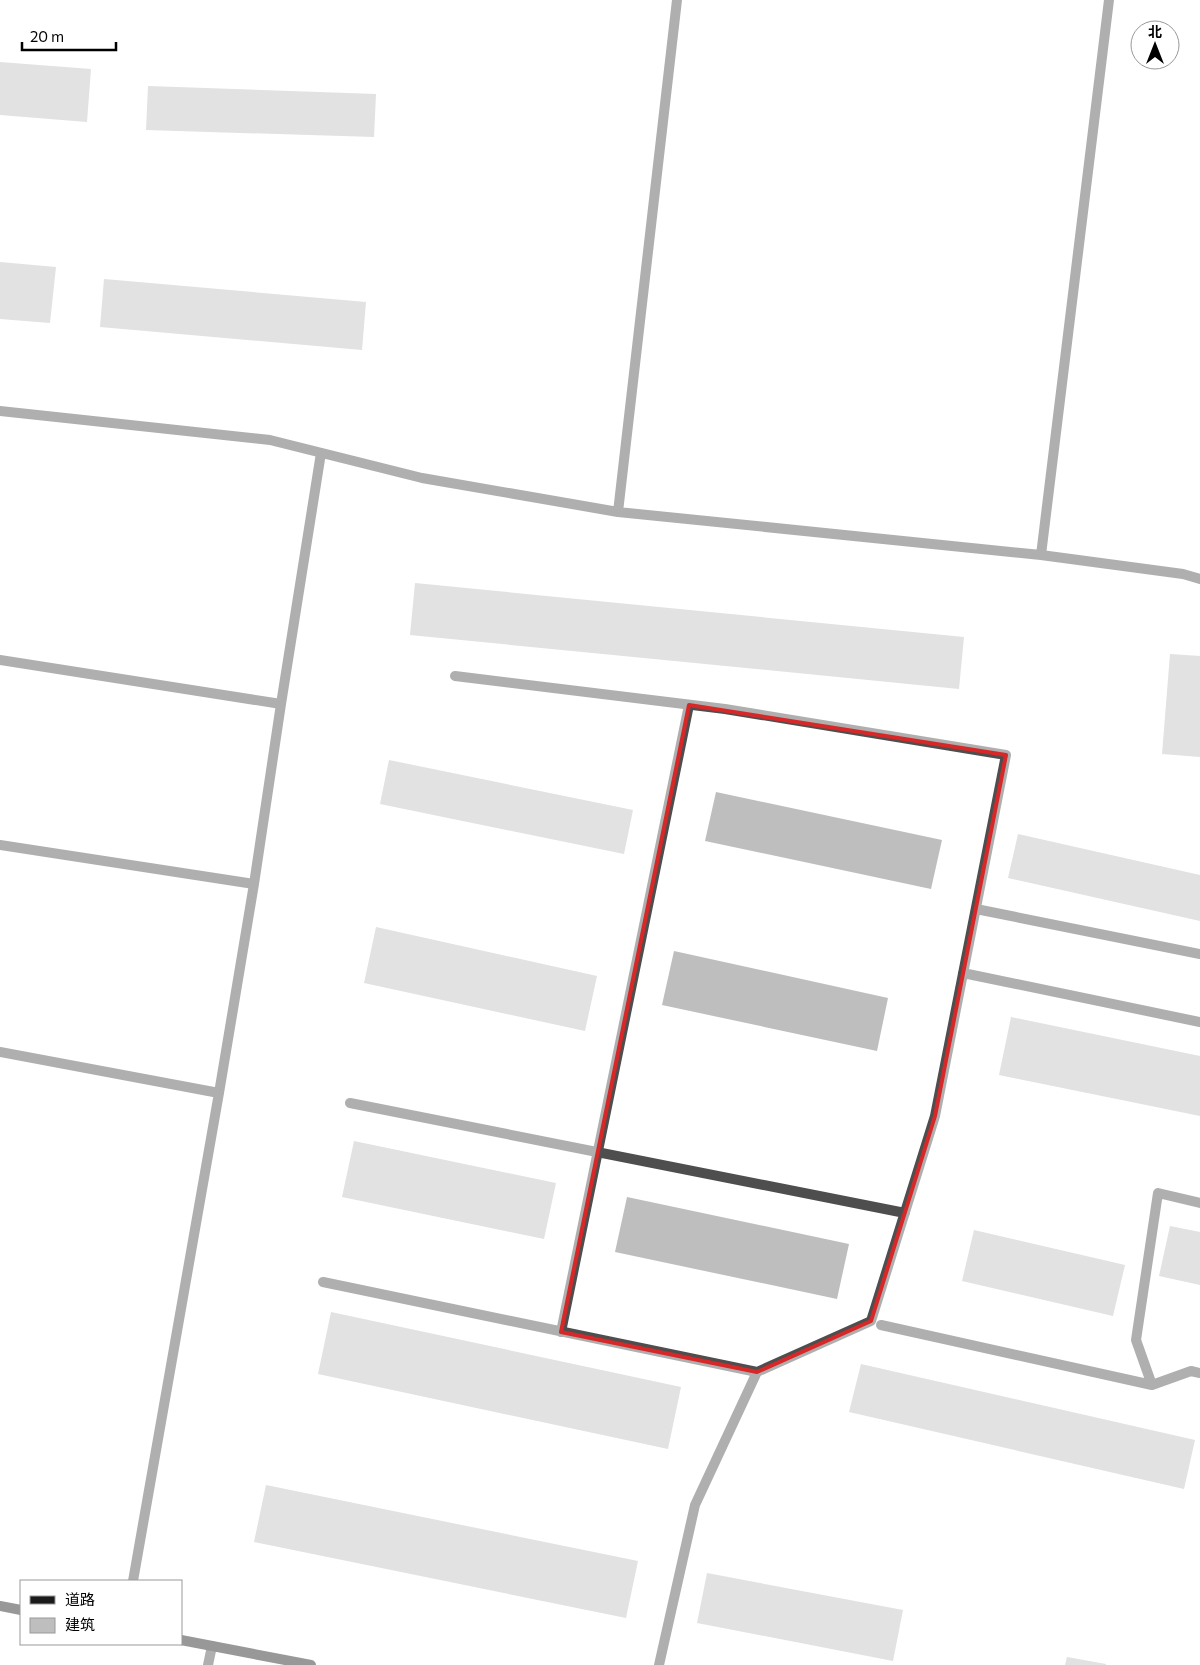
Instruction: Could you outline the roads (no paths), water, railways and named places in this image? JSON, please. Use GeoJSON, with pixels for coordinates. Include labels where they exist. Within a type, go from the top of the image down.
{"type":"FeatureCollection","features":[{"type":"Feature","properties":{"kind":"street"},"geometry":{"type":"LineString","coordinates":[[618,512],[677,0]]}},
{"type":"Feature","properties":{"kind":"street"},"geometry":{"type":"LineString","coordinates":[[1041,554],[1109,0]]}},
{"type":"Feature","properties":{"kind":"street"},"geometry":{"type":"LineString","coordinates":[[0,411],[270,440],[422,478],[618,512],[1041,554],[1200,578]]}},
{"type":"Feature","properties":{"kind":"street"},"geometry":{"type":"LineString","coordinates":[[133,1580],[254,884],[321,453]]}},
{"type":"Feature","properties":{"kind":"street"},"geometry":{"type":"LineString","coordinates":[[0,660],[281,704]]}},
{"type":"Feature","properties":{"kind":"street"},"geometry":{"type":"LineString","coordinates":[[323,1282],[757,1372],[871,1321],[935,1116],[1006,755],[725,709],[455,676]]}},
{"type":"Feature","properties":{"kind":"street"},"geometry":{"type":"LineString","coordinates":[[560,1332],[689,705]]}},
{"type":"Feature","properties":{"kind":"street"},"geometry":{"type":"LineString","coordinates":[[0,845],[254,884]]}},
{"type":"Feature","properties":{"kind":"street"},"geometry":{"type":"LineString","coordinates":[[976,909],[1200,954]]}},
{"type":"Feature","properties":{"kind":"street"},"geometry":{"type":"LineString","coordinates":[[964,973],[1200,1022]]}},
{"type":"Feature","properties":{"kind":"street"},"geometry":{"type":"LineString","coordinates":[[0,1052],[219,1093]]}},
{"type":"Feature","properties":{"kind":"street"},"geometry":{"type":"LineString","coordinates":[[350,1103],[905,1214]]}},
{"type":"Feature","properties":{"kind":"street"},"geometry":{"type":"LineString","coordinates":[[1152,1385],[1136,1340],[1158,1193],[1200,1203]]}},
{"type":"Feature","properties":{"kind":"street"},"geometry":{"type":"LineString","coordinates":[[881,1325],[1152,1385],[1191,1371],[1200,1373]]}},
{"type":"Feature","properties":{"kind":"street"},"geometry":{"type":"LineString","coordinates":[[659,1665],[695,1505],[757,1372]]}},
{"type":"Feature","properties":{"kind":"street"},"geometry":{"type":"LineString","coordinates":[[0,1606],[20,1610]]}},
{"type":"Feature","properties":{"kind":"street"},"geometry":{"type":"LineString","coordinates":[[182,1640],[311,1665]]}},
{"type":"Feature","properties":{"kind":"street"},"geometry":{"type":"LineString","coordinates":[[208,1665],[212,1646]]}}]}
